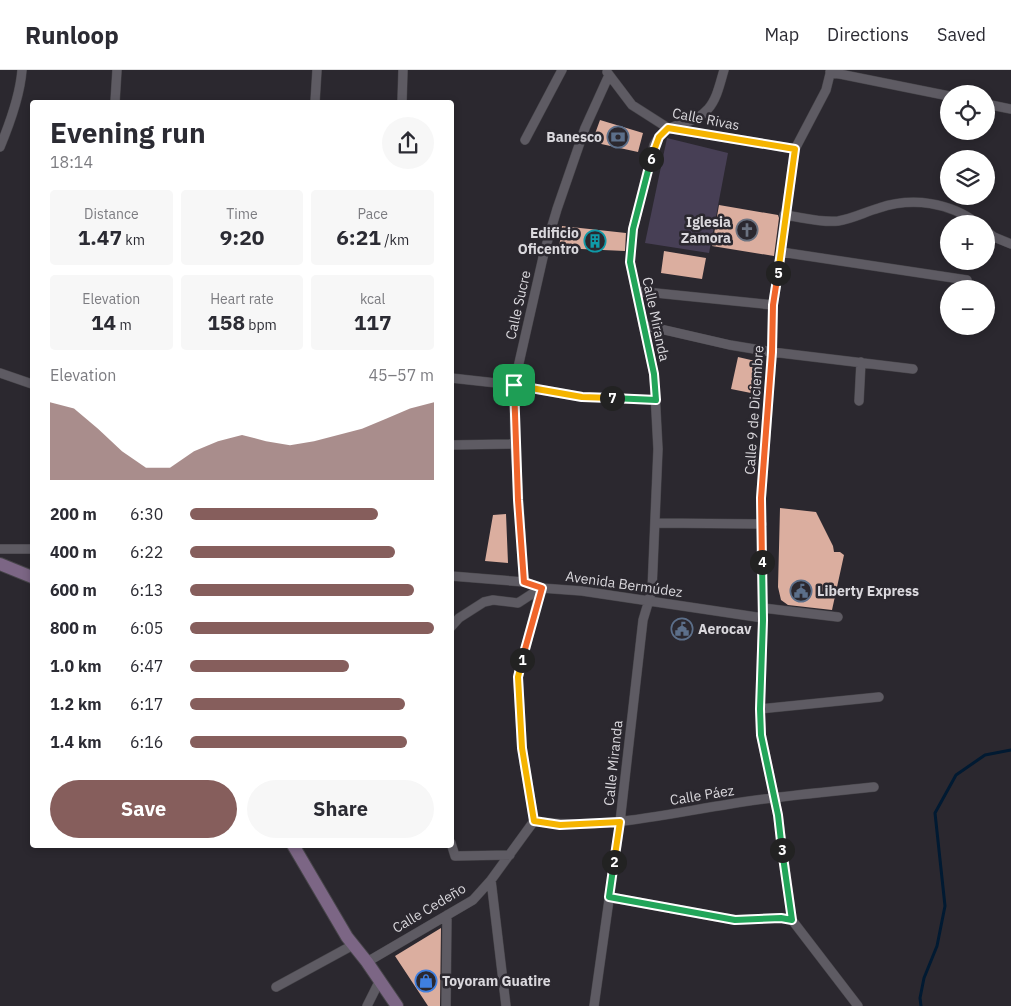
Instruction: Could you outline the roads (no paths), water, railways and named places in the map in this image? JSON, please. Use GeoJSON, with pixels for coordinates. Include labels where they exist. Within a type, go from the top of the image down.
{"type":"FeatureCollection","features":[{"type":"Feature","properties":{"kind":"main road"},"geometry":{"type":"LineString","coordinates":[[0,564],[30,576]]}},
{"type":"Feature","properties":{"kind":"main road"},"geometry":{"type":"LineString","coordinates":[[295,848],[347,936],[397,1006]]}},
{"type":"Feature","properties":{"kind":"street"},"geometry":{"type":"LineString","coordinates":[[0,147],[14,109],[22,81],[22,70]]}},
{"type":"Feature","properties":{"kind":"street"},"geometry":{"type":"LineString","coordinates":[[115,100],[117,70]]}},
{"type":"Feature","properties":{"kind":"street"},"geometry":{"type":"LineString","coordinates":[[315,100],[317,70]]}},
{"type":"Feature","properties":{"kind":"street"},"geometry":{"type":"LineString","coordinates":[[402,100],[403,70]]}},
{"type":"Feature","properties":{"kind":"street"},"geometry":{"type":"LineString","coordinates":[[525,140],[562,70]]}},
{"type":"Feature","properties":{"kind":"street"},"geometry":{"type":"LineString","coordinates":[[668,128],[691,120],[707,111],[714,100],[724,70]]}},
{"type":"Feature","properties":{"kind":"street"},"geometry":{"type":"LineString","coordinates":[[831,71],[940,94]]}},
{"type":"Feature","properties":{"kind":"street","name":"Calle 9 de Diciembre"},"geometry":{"type":"LineString","coordinates":[[831,71],[826,90],[795,149],[788,203],[784,215],[781,252],[773,305],[772,352],[761,498],[763,618],[760,709],[761,735],[774,797],[792,920],[858,1006]]}},
{"type":"Feature","properties":{"kind":"street","name":"Calle Rivas"},"geometry":{"type":"LineString","coordinates":[[608,73],[632,105],[668,128],[795,149]]}},
{"type":"Feature","properties":{"kind":"street","name":"Calle Sucre"},"geometry":{"type":"LineString","coordinates":[[524,582],[515,444],[514,385],[544,253],[585,128],[608,73]]}},
{"type":"Feature","properties":{"kind":"street"},"geometry":{"type":"LineString","coordinates":[[995,106],[1011,109]]}},
{"type":"Feature","properties":{"kind":"street","name":"Calle Miranda"},"geometry":{"type":"LineString","coordinates":[[594,1006],[620,822],[643,620],[652,590],[656,523],[658,448],[654,374],[630,262],[633,229],[654,145],[668,128]]}},
{"type":"Feature","properties":{"kind":"street"},"geometry":{"type":"LineString","coordinates":[[784,215],[828,222],[839,221],[881,207],[913,202],[940,204],[964,215]]}},
{"type":"Feature","properties":{"kind":"street"},"geometry":{"type":"LineString","coordinates":[[995,237],[1011,244]]}},
{"type":"Feature","properties":{"kind":"street"},"geometry":{"type":"LineString","coordinates":[[781,252],[967,280]]}},
{"type":"Feature","properties":{"kind":"street"},"geometry":{"type":"LineString","coordinates":[[636,291],[773,305]]}},
{"type":"Feature","properties":{"kind":"street"},"geometry":{"type":"LineString","coordinates":[[643,325],[730,345],[772,352],[913,368]]}},
{"type":"Feature","properties":{"kind":"street"},"geometry":{"type":"LineString","coordinates":[[859,401],[861,362]]}},
{"type":"Feature","properties":{"kind":"street"},"geometry":{"type":"LineString","coordinates":[[0,374],[30,383]]}},
{"type":"Feature","properties":{"kind":"street"},"geometry":{"type":"LineString","coordinates":[[454,378],[514,385],[582,397],[656,400]]}},
{"type":"Feature","properties":{"kind":"street"},"geometry":{"type":"LineString","coordinates":[[454,445],[515,444]]}},
{"type":"Feature","properties":{"kind":"street"},"geometry":{"type":"LineString","coordinates":[[656,523],[762,524]]}},
{"type":"Feature","properties":{"kind":"street"},"geometry":{"type":"LineString","coordinates":[[0,549],[30,549]]}},
{"type":"Feature","properties":{"kind":"street","name":"Avenida Bermúdez"},"geometry":{"type":"LineString","coordinates":[[454,576],[524,582],[542,588],[582,591],[763,618]]}},
{"type":"Feature","properties":{"kind":"street"},"geometry":{"type":"LineString","coordinates":[[454,624],[459,618],[484,602],[493,600],[518,603],[542,588]]}},
{"type":"Feature","properties":{"kind":"street"},"geometry":{"type":"LineString","coordinates":[[534,821],[522,748],[518,677],[542,588]]}},
{"type":"Feature","properties":{"kind":"street"},"geometry":{"type":"LineString","coordinates":[[763,608],[838,617]]}},
{"type":"Feature","properties":{"kind":"street"},"geometry":{"type":"LineString","coordinates":[[760,709],[879,697]]}},
{"type":"Feature","properties":{"kind":"street","name":"Calle Páez"},"geometry":{"type":"LineString","coordinates":[[534,821],[560,825],[620,822],[774,797],[874,787]]}},
{"type":"Feature","properties":{"kind":"street","name":"Calle Cedeño"},"geometry":{"type":"LineString","coordinates":[[367,962],[473,900],[491,880],[534,821]]}},
{"type":"Feature","properties":{"kind":"street"},"geometry":{"type":"LineString","coordinates":[[453,848],[455,856],[510,855]]}},
{"type":"Feature","properties":{"kind":"street"},"geometry":{"type":"LineString","coordinates":[[491,880],[506,1006]]}},
{"type":"Feature","properties":{"kind":"street"},"geometry":{"type":"LineString","coordinates":[[609,897],[735,920],[781,918],[792,920]]}},
{"type":"Feature","properties":{"kind":"street"},"geometry":{"type":"LineString","coordinates":[[446,1006],[447,915]]}},
{"type":"Feature","properties":{"kind":"street"},"geometry":{"type":"LineString","coordinates":[[276,987],[353,945]]}},
{"type":"Feature","properties":{"kind":"street"},"geometry":{"type":"LineString","coordinates":[[368,1006],[380,980]]}},
{"type":"Feature","properties":{"kind":"waterway"},"geometry":{"type":"LineString","coordinates":[[921,1006],[920,998],[924,978],[937,946],[945,906],[935,813],[956,775],[985,755],[1011,750]]}},
{"type":"Feature","properties":{"kind":"place","name":"Banesco"},"geometry":{"type":"Point","coordinates":[618,137]}},
{"type":"Feature","properties":{"kind":"place","name":"Iglesia Zamora"},"geometry":{"type":"Point","coordinates":[747,230]}},
{"type":"Feature","properties":{"kind":"place","name":"Edificio Oficentro"},"geometry":{"type":"Point","coordinates":[595,241]}},
{"type":"Feature","properties":{"kind":"place","name":"Liberty Express"},"geometry":{"type":"Point","coordinates":[801,591]}},
{"type":"Feature","properties":{"kind":"place","name":"Aerocav"},"geometry":{"type":"Point","coordinates":[682,629]}},
{"type":"Feature","properties":{"kind":"place","name":"Toyoram Guatire"},"geometry":{"type":"Point","coordinates":[426,981]}}]}
